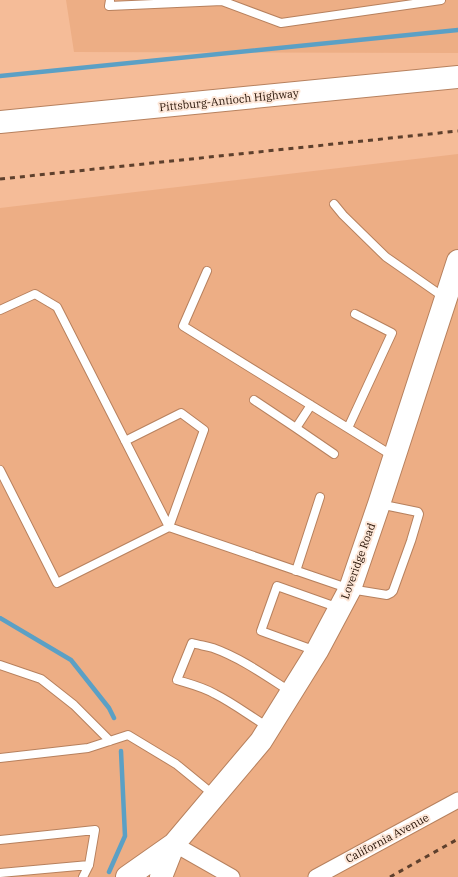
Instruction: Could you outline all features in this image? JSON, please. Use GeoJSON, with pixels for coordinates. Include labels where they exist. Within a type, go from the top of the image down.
{"type":"FeatureCollection","features":[{"type":"Feature","properties":{"kind":"main road","name":"Pittsburg-Antioch Highway"},"geometry":{"type":"LineString","coordinates":[[0,122],[458,77]]}},
{"type":"Feature","properties":{"kind":"main road","name":"Loveridge Road"},"geometry":{"type":"LineString","coordinates":[[127,877],[174,844],[215,796],[261,741],[317,651],[350,589],[458,261]]}},
{"type":"Feature","properties":{"kind":"main road","name":"Loveridge Road"},"geometry":{"type":"LineString","coordinates":[[161,877],[174,844]]}},
{"type":"Feature","properties":{"kind":"street","name":"California Avenue"},"geometry":{"type":"LineString","coordinates":[[316,877],[458,800]]}},
{"type":"Feature","properties":{"kind":"street"},"geometry":{"type":"LineString","coordinates":[[174,844],[232,877]]}},
{"type":"Feature","properties":{"kind":"lane"},"geometry":{"type":"LineString","coordinates":[[110,0],[109,6],[222,1],[280,23],[441,0]]}},
{"type":"Feature","properties":{"kind":"lane"},"geometry":{"type":"LineString","coordinates":[[334,204],[386,257],[446,299]]}},
{"type":"Feature","properties":{"kind":"lane"},"geometry":{"type":"LineString","coordinates":[[207,271],[183,326],[394,457]]}},
{"type":"Feature","properties":{"kind":"lane"},"geometry":{"type":"LineString","coordinates":[[0,310],[35,294],[57,307],[169,526],[350,589],[387,595],[393,591],[419,516],[418,512],[378,504]]}},
{"type":"Feature","properties":{"kind":"lane"},"geometry":{"type":"LineString","coordinates":[[348,428],[392,333],[356,314]]}},
{"type":"Feature","properties":{"kind":"lane"},"geometry":{"type":"LineString","coordinates":[[254,400],[334,454]]}},
{"type":"Feature","properties":{"kind":"lane"},"geometry":{"type":"LineString","coordinates":[[296,428],[311,405]]}},
{"type":"Feature","properties":{"kind":"lane"},"geometry":{"type":"LineString","coordinates":[[0,470],[57,583],[169,526],[204,430],[181,413],[125,440]]}},
{"type":"Feature","properties":{"kind":"lane"},"geometry":{"type":"LineString","coordinates":[[296,571],[320,498]]}},
{"type":"Feature","properties":{"kind":"lane"},"geometry":{"type":"LineString","coordinates":[[317,651],[261,631],[277,586],[339,609]]}},
{"type":"Feature","properties":{"kind":"lane"},"geometry":{"type":"LineString","coordinates":[[269,728],[214,693],[177,680],[192,643],[213,648],[231,656],[292,692]]}},
{"type":"Feature","properties":{"kind":"lane"},"geometry":{"type":"LineString","coordinates":[[0,666],[41,679],[74,705],[110,741]]}},
{"type":"Feature","properties":{"kind":"lane"},"geometry":{"type":"LineString","coordinates":[[0,758],[88,748],[128,735],[176,764],[215,796]]}},
{"type":"Feature","properties":{"kind":"lane"},"geometry":{"type":"LineString","coordinates":[[0,840],[95,830],[88,865],[83,877]]}},
{"type":"Feature","properties":{"kind":"lane"},"geometry":{"type":"LineString","coordinates":[[0,873],[88,865]]}},
{"type":"Feature","properties":{"kind":"shaded area"},"geometry":{"type":"Polygon","coordinates":[[[66,0],[458,0],[458,53],[74,52],[66,0]]]}},
{"type":"Feature","properties":{"kind":"shaded area"},"geometry":{"type":"Polygon","coordinates":[[[458,154],[458,877],[0,877],[0,208],[458,154]]]}},
{"type":"Feature","properties":{"kind":"waterway"},"geometry":{"type":"LineString","coordinates":[[0,76],[458,30]]}},
{"type":"Feature","properties":{"kind":"waterway"},"geometry":{"type":"LineString","coordinates":[[0,618],[71,660],[109,708],[114,718]]}},
{"type":"Feature","properties":{"kind":"waterway"},"geometry":{"type":"LineString","coordinates":[[109,872],[125,836],[121,751]]}},
{"type":"Feature","properties":{"kind":"railway"},"geometry":{"type":"LineString","coordinates":[[0,179],[458,131]]}},
{"type":"Feature","properties":{"kind":"railway"},"geometry":{"type":"LineString","coordinates":[[390,877],[458,839]]}}]}
